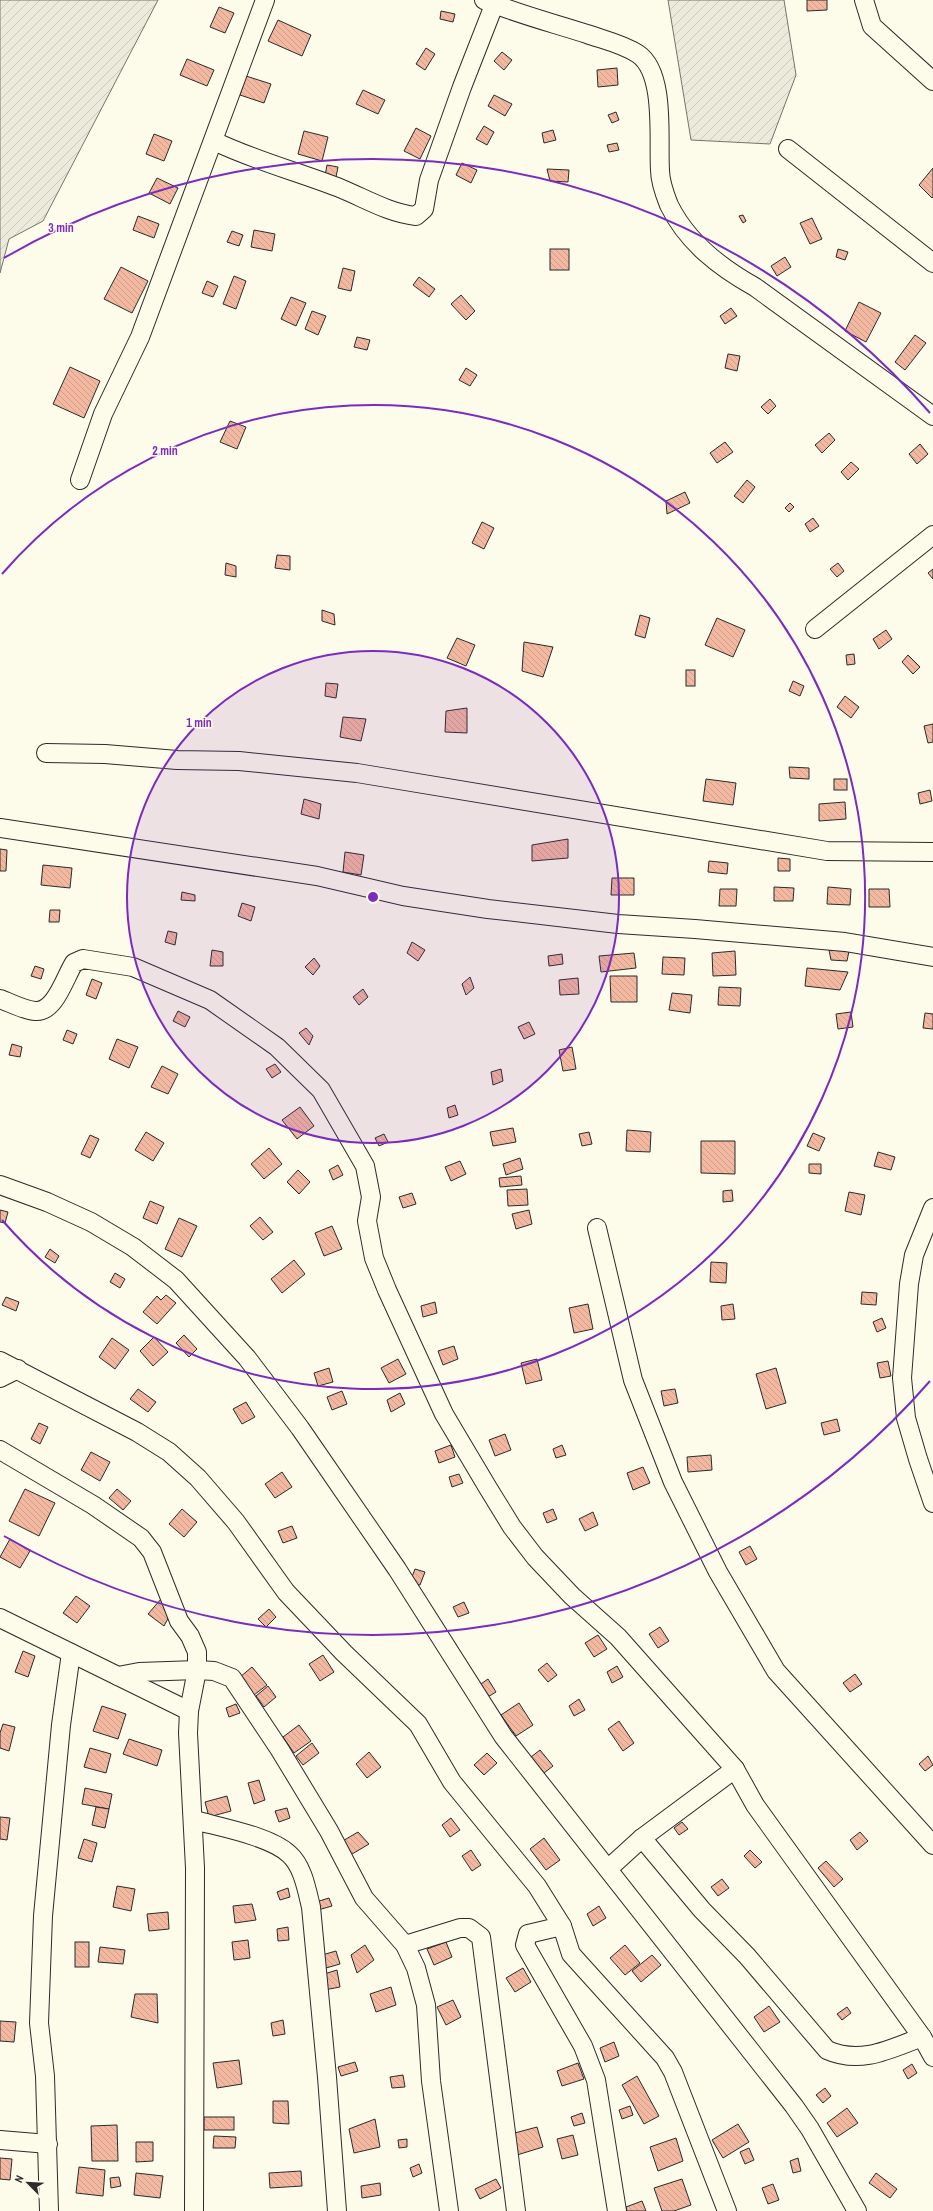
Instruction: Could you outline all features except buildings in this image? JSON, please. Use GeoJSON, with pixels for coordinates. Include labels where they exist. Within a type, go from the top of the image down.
{"type":"FeatureCollection","features":[{"type":"Feature","properties":{"kind":"street"},"geometry":{"type":"LineString","coordinates":[[80,480],[104,414],[140,337],[214,141],[265,0]]}},
{"type":"Feature","properties":{"kind":"street"},"geometry":{"type":"LineString","coordinates":[[864,0],[872,26],[933,81]]}},
{"type":"Feature","properties":{"kind":"street"},"geometry":{"type":"LineString","coordinates":[[214,141],[237,152],[341,189],[400,215],[416,216],[424,208],[430,180],[491,1],[615,44],[639,55],[651,70],[658,100],[660,172],[669,204],[682,227],[703,251],[728,272],[755,287],[933,416]]}},
{"type":"Feature","properties":{"kind":"street"},"geometry":{"type":"LineString","coordinates":[[788,149],[933,263]]}},
{"type":"Feature","properties":{"kind":"street"},"geometry":{"type":"LineString","coordinates":[[815,630],[933,535]]}},
{"type":"Feature","properties":{"kind":"street"},"geometry":{"type":"LineString","coordinates":[[46,753],[105,754],[177,760],[239,762],[357,774],[820,850],[933,852]]}},
{"type":"Feature","properties":{"kind":"street"},"geometry":{"type":"LineString","coordinates":[[0,828],[317,876],[403,896],[488,909],[618,924],[845,942],[933,956]]}},
{"type":"Feature","properties":{"kind":"street"},"geometry":{"type":"LineString","coordinates":[[0,999],[36,1011],[48,1007],[59,993],[74,963],[83,959],[133,967],[210,1000],[277,1047],[322,1090],[365,1166],[371,1197],[368,1221],[374,1258],[387,1290],[444,1414],[512,1527],[535,1557],[572,1596],[618,1637],[735,1769],[755,1805],[922,2037],[933,2057]]}},
{"type":"Feature","properties":{"kind":"street"},"geometry":{"type":"LineString","coordinates":[[0,1185],[47,1202],[91,1222],[133,1247],[176,1280],[247,1358],[300,1428],[397,1568],[503,1736],[794,2106],[810,2129],[857,2211]]}},
{"type":"Feature","properties":{"kind":"street"},"geometry":{"type":"LineString","coordinates":[[933,1208],[913,1262],[909,1284],[902,1378],[906,1418],[933,1503]]}},
{"type":"Feature","properties":{"kind":"street"},"geometry":{"type":"LineString","coordinates":[[597,1228],[633,1380],[673,1482],[718,1572],[776,1672],[933,1845]]}},
{"type":"Feature","properties":{"kind":"street"},"geometry":{"type":"LineString","coordinates":[[0,1361],[137,1432],[169,1452],[198,1478],[236,1522],[286,1592],[344,1653],[418,1724],[452,1782],[538,1886],[562,1926],[571,1954],[670,2065],[727,2211]]}},
{"type":"Feature","properties":{"kind":"street"},"geometry":{"type":"LineString","coordinates":[[0,1378],[18,1369]]}},
{"type":"Feature","properties":{"kind":"street"},"geometry":{"type":"LineString","coordinates":[[0,1450],[93,1505],[141,1538],[156,1561],[179,1621],[195,1646],[197,1670],[189,1711],[188,1747],[194,1820],[194,2211]]}},
{"type":"Feature","properties":{"kind":"street"},"geometry":{"type":"LineString","coordinates":[[0,1618],[189,1711]]}},
{"type":"Feature","properties":{"kind":"street"},"geometry":{"type":"LineString","coordinates":[[49,2211],[45,2076],[39,2023],[42,1916],[61,1725],[71,1653]]}},
{"type":"Feature","properties":{"kind":"street"},"geometry":{"type":"LineString","coordinates":[[118,1676],[139,1672],[197,1670],[225,1674],[235,1681],[243,1697],[280,1750],[329,1831],[364,1898],[405,1945],[416,1968],[426,2005],[431,2081],[450,2211]]}},
{"type":"Feature","properties":{"kind":"street"},"geometry":{"type":"LineString","coordinates":[[608,1869],[642,1838],[735,1769]]}},
{"type":"Feature","properties":{"kind":"street"},"geometry":{"type":"LineString","coordinates":[[194,1820],[254,1836],[280,1848],[289,1854],[296,1863],[307,1888],[311,1908],[328,2076],[337,2211]]}},
{"type":"Feature","properties":{"kind":"street"},"geometry":{"type":"LineString","coordinates":[[642,1838],[702,1910],[747,1956],[827,2050],[844,2056],[876,2053],[922,2037]]}},
{"type":"Feature","properties":{"kind":"street"},"geometry":{"type":"LineString","coordinates":[[562,1926],[528,1934],[525,1945],[583,2046],[596,2080],[617,2211]]}},
{"type":"Feature","properties":{"kind":"street"},"geometry":{"type":"LineString","coordinates":[[405,1945],[460,1928],[469,1928],[481,1937],[516,2211]]}},
{"type":"Feature","properties":{"kind":"street"},"geometry":{"type":"LineString","coordinates":[[0,2140],[48,2144]]}},
{"type":"Feature","properties":{"kind":"shaded area"},"geometry":{"type":"Polygon","coordinates":[[[0,0],[158,0],[43,221],[9,239],[0,273],[0,0]]]}},
{"type":"Feature","properties":{"kind":"shaded area"},"geometry":{"type":"Polygon","coordinates":[[[668,0],[784,0],[796,75],[770,144],[691,140],[668,0]]]}}]}
